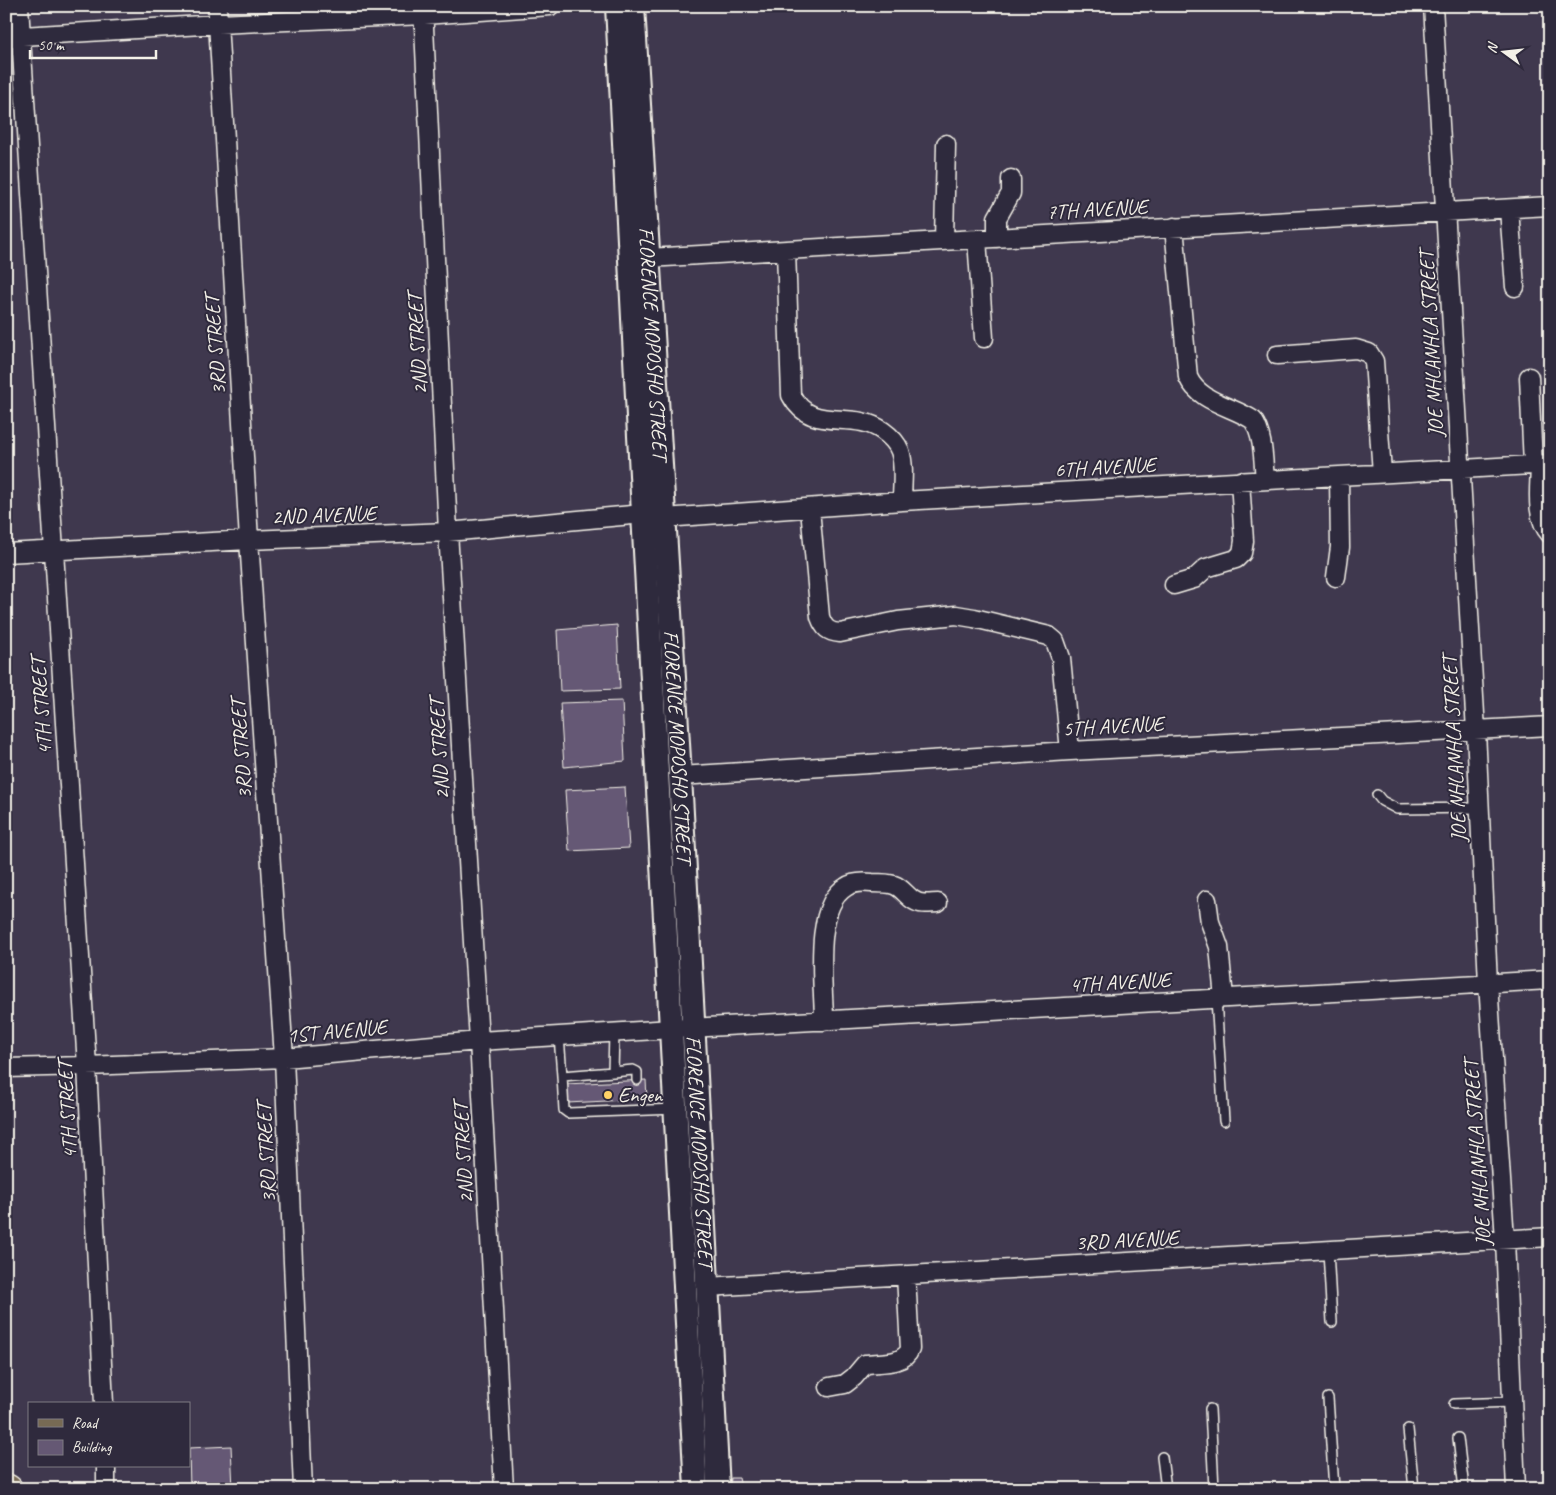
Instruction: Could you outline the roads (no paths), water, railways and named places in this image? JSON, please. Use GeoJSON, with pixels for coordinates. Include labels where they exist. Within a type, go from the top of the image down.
{"type":"FeatureCollection","features":[{"type":"Feature","properties":{"kind":"street","name":"4TH STREET"},"geometry":{"type":"LineString","coordinates":[[19,6],[13,37],[54,551],[87,1066],[104,1402]]}},
{"type":"Feature","properties":{"kind":"street","name":"3RD STREET"},"geometry":{"type":"LineString","coordinates":[[217,6],[249,540],[284,1058],[303,1489]]}},
{"type":"Feature","properties":{"kind":"street"},"geometry":{"type":"LineString","coordinates":[[13,37],[424,11],[550,6]]}},
{"type":"Feature","properties":{"kind":"street","name":"FLORENCE MOPOSHO STREET"},"geometry":{"type":"LineString","coordinates":[[617,6],[653,516],[682,1029],[707,1287],[718,1489]]}},
{"type":"Feature","properties":{"kind":"street","name":"FLORENCE MOPOSHO STREET"},"geometry":{"type":"LineString","coordinates":[[633,6],[648,258],[653,516],[680,776],[682,1029],[676,1109],[696,1489]]}},
{"type":"Feature","properties":{"kind":"street","name":"JOE NHLANHLA STREET"},"geometry":{"type":"LineString","coordinates":[[1433,6],[1476,731],[1488,983],[1505,1240],[1516,1489]]}},
{"type":"Feature","properties":{"kind":"street","name":"2ND STREET"},"geometry":{"type":"LineString","coordinates":[[424,11],[448,532],[504,1489]]}},
{"type":"Feature","properties":{"kind":"street"},"geometry":{"type":"LineString","coordinates":[[944,241],[946,144]]}},
{"type":"Feature","properties":{"kind":"street"},"geometry":{"type":"LineString","coordinates":[[997,238],[997,218],[1011,193],[1011,179]]}},
{"type":"Feature","properties":{"kind":"street","name":"7TH AVENUE"},"geometry":{"type":"LineString","coordinates":[[648,258],[1550,206]]}},
{"type":"Feature","properties":{"kind":"street"},"geometry":{"type":"LineString","coordinates":[[1509,208],[1515,287]]}},
{"type":"Feature","properties":{"kind":"street"},"geometry":{"type":"LineString","coordinates":[[1174,227],[1188,378],[1191,385],[1199,392],[1245,414],[1252,420],[1258,428],[1261,440],[1265,480]]}},
{"type":"Feature","properties":{"kind":"street"},"geometry":{"type":"LineString","coordinates":[[977,239],[984,338]]}},
{"type":"Feature","properties":{"kind":"street"},"geometry":{"type":"LineString","coordinates":[[786,251],[791,395],[796,405],[810,416],[868,422],[887,434],[899,450],[902,461],[902,501]]}},
{"type":"Feature","properties":{"kind":"street"},"geometry":{"type":"LineString","coordinates":[[1277,355],[1356,349],[1369,353],[1374,362],[1382,473]]}},
{"type":"Feature","properties":{"kind":"street"},"geometry":{"type":"LineString","coordinates":[[1529,377],[1541,464],[1540,508],[1542,521],[1550,534]]}},
{"type":"Feature","properties":{"kind":"street","name":"6TH AVENUE"},"geometry":{"type":"LineString","coordinates":[[653,516],[810,509],[902,501],[1541,464]]}},
{"type":"Feature","properties":{"kind":"street"},"geometry":{"type":"LineString","coordinates":[[1336,577],[1340,547],[1339,476]]}},
{"type":"Feature","properties":{"kind":"street"},"geometry":{"type":"LineString","coordinates":[[1174,584],[1194,579],[1206,568],[1236,559],[1242,553],[1244,542],[1240,481]]}},
{"type":"Feature","properties":{"kind":"street"},"geometry":{"type":"LineString","coordinates":[[810,509],[820,617],[822,625],[827,630],[832,633],[840,633],[898,621],[956,615],[1049,636],[1055,641],[1061,658],[1070,751]]}},
{"type":"Feature","properties":{"kind":"street","name":"2ND AVENUE"},"geometry":{"type":"LineString","coordinates":[[6,553],[448,532],[653,516]]}},
{"type":"Feature","properties":{"kind":"street","name":"5TH AVENUE"},"geometry":{"type":"LineString","coordinates":[[680,776],[1070,751],[1550,726]]}},
{"type":"Feature","properties":{"kind":"street"},"geometry":{"type":"LineString","coordinates":[[824,1021],[822,936],[829,908],[846,886],[861,882],[894,885],[907,893],[915,901],[938,903]]}},
{"type":"Feature","properties":{"kind":"street"},"geometry":{"type":"LineString","coordinates":[[1207,900],[1210,922],[1219,946],[1220,999]]}},
{"type":"Feature","properties":{"kind":"street","name":"4TH AVENUE"},"geometry":{"type":"LineString","coordinates":[[682,1029],[1550,980]]}},
{"type":"Feature","properties":{"kind":"street","name":"1ST AVENUE"},"geometry":{"type":"LineString","coordinates":[[6,1068],[284,1058],[479,1041],[682,1029]]}},
{"type":"Feature","properties":{"kind":"street","name":"3RD AVENUE"},"geometry":{"type":"LineString","coordinates":[[707,1287],[1550,1237]]}},
{"type":"Feature","properties":{"kind":"street"},"geometry":{"type":"LineString","coordinates":[[829,1387],[845,1384],[865,1364],[901,1360],[907,1355],[910,1348],[906,1276]]}},
{"type":"Feature","properties":{"kind":"street"},"geometry":{"type":"LineString","coordinates":[[106,1468],[106,1489]]}},
{"type":"Feature","properties":{"kind":"lane"},"geometry":{"type":"LineString","coordinates":[[1377,795],[1382,801],[1397,809],[1480,808]]}},
{"type":"Feature","properties":{"kind":"lane"},"geometry":{"type":"LineString","coordinates":[[1220,999],[1224,1121]]}},
{"type":"Feature","properties":{"kind":"lane"},"geometry":{"type":"LineString","coordinates":[[613,1072],[614,1033]]}},
{"type":"Feature","properties":{"kind":"lane"},"geometry":{"type":"LineString","coordinates":[[559,1036],[564,1110],[568,1113],[676,1109]]}},
{"type":"Feature","properties":{"kind":"lane"},"geometry":{"type":"LineString","coordinates":[[562,1076],[633,1070],[637,1072],[637,1080]]}},
{"type":"Feature","properties":{"kind":"lane"},"geometry":{"type":"LineString","coordinates":[[639,1100],[639,1110]]}},
{"type":"Feature","properties":{"kind":"lane"},"geometry":{"type":"LineString","coordinates":[[1328,1250],[1332,1322]]}},
{"type":"Feature","properties":{"kind":"lane"},"geometry":{"type":"LineString","coordinates":[[1328,1398],[1334,1489]]}},
{"type":"Feature","properties":{"kind":"lane"},"geometry":{"type":"LineString","coordinates":[[1454,1404],[1513,1402]]}},
{"type":"Feature","properties":{"kind":"lane"},"geometry":{"type":"LineString","coordinates":[[1210,1409],[1214,1489]]}},
{"type":"Feature","properties":{"kind":"lane"},"geometry":{"type":"LineString","coordinates":[[1408,1429],[1414,1489]]}},
{"type":"Feature","properties":{"kind":"lane"},"geometry":{"type":"LineString","coordinates":[[1458,1438],[1464,1489]]}},
{"type":"Feature","properties":{"kind":"lane"},"geometry":{"type":"LineString","coordinates":[[1162,1457],[1166,1489]]}},
{"type":"Feature","properties":{"kind":"place","name":"Engen"},"geometry":{"type":"Point","coordinates":[608,1095]}}]}
